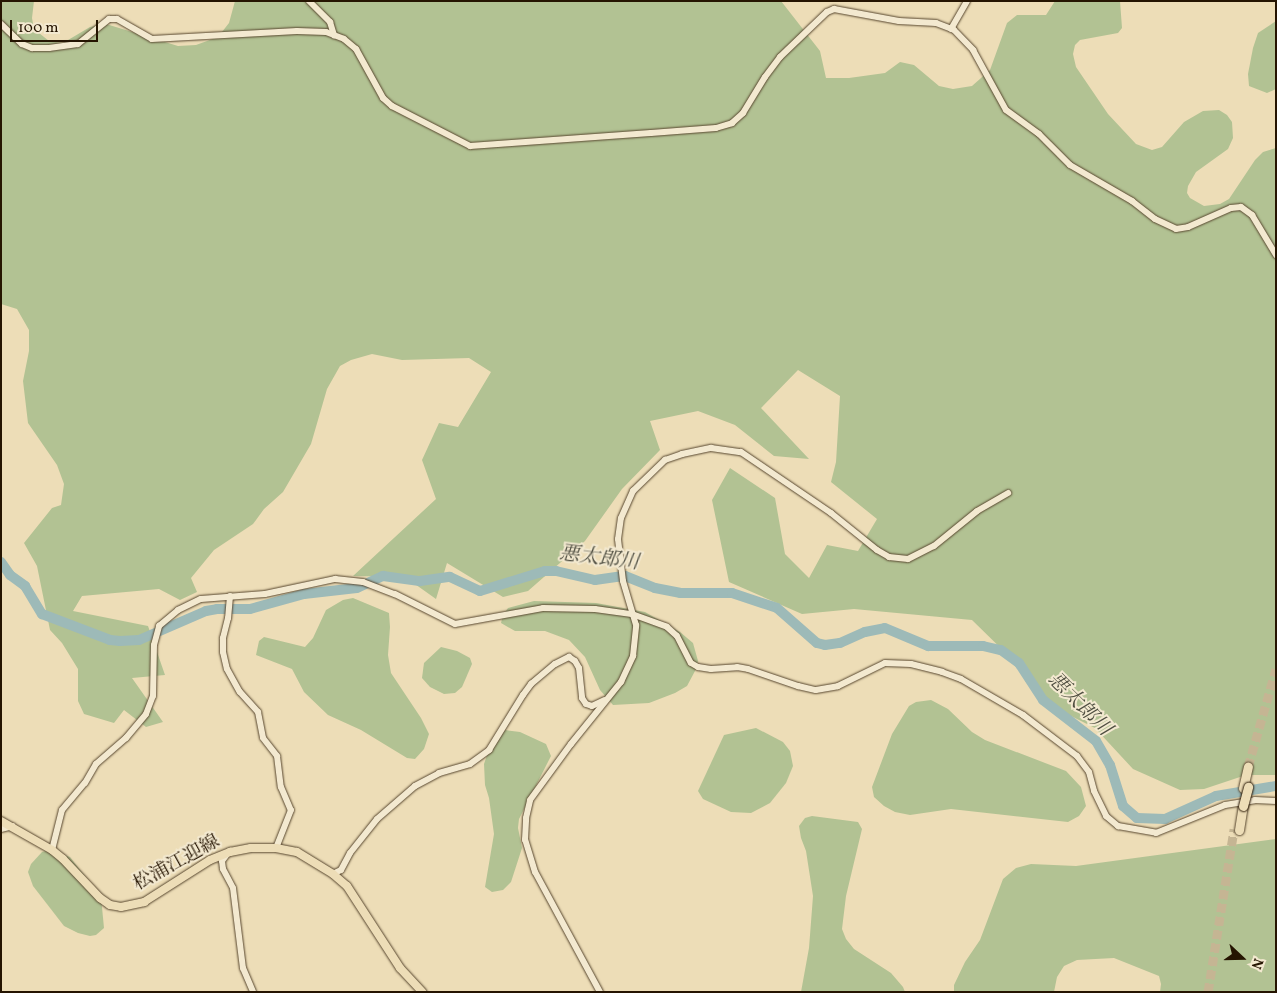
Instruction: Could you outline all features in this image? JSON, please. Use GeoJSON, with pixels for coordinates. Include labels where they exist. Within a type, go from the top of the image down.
{"type":"FeatureCollection","features":[{"type":"Feature","properties":{"kind":"highway"},"geometry":{"type":"LineString","coordinates":[[1237,830],[1250,767]]}},
{"type":"Feature","properties":{"kind":"main road","name":"松浦江迎線"},"geometry":{"type":"LineString","coordinates":[[1,821],[13,826],[52,850],[64,859],[100,898],[110,905],[121,907],[144,902],[210,860],[230,852],[251,848],[276,848],[297,852],[333,874],[347,886],[400,968],[422,992]]}},
{"type":"Feature","properties":{"kind":"street"},"geometry":{"type":"LineString","coordinates":[[309,1],[330,22],[334,35]]}},
{"type":"Feature","properties":{"kind":"street"},"geometry":{"type":"LineString","coordinates":[[951,28],[967,1]]}},
{"type":"Feature","properties":{"kind":"street"},"geometry":{"type":"LineString","coordinates":[[1,24],[22,44],[32,48],[78,44],[109,18],[117,19],[152,39],[318,30],[344,39],[356,49],[387,102],[470,146],[716,128],[732,123],[743,114],[758,88],[780,57],[806,29],[827,12],[834,9],[899,21],[936,23],[951,28],[973,50],[1006,110],[1039,134],[1070,165],[1132,202],[1155,219],[1176,229],[1188,227],[1231,208],[1241,207],[1252,215],[1276,255]]}},
{"type":"Feature","properties":{"kind":"street"},"geometry":{"type":"LineString","coordinates":[[600,992],[535,872],[525,840],[526,818],[530,800],[621,682],[633,656],[636,625],[619,559],[618,539],[621,518],[633,491],[665,460],[682,454],[711,448],[741,452],[831,513],[877,550],[889,557],[908,559],[934,546],[977,511],[1008,493]]}},
{"type":"Feature","properties":{"kind":"street"},"geometry":{"type":"LineString","coordinates":[[52,850],[62,810],[85,783],[96,764],[126,738],[146,714],[153,696],[155,682],[154,645],[158,626],[178,610],[201,599],[265,594],[317,581],[351,579],[395,594],[455,624],[543,608],[594,609],[632,614],[667,627],[677,636],[691,663],[698,667],[711,669],[737,667],[748,669],[816,690],[838,686],[885,663],[911,664],[961,679],[1023,715],[1077,756],[1089,772],[1094,791],[1106,816],[1118,826],[1156,833],[1225,805],[1255,800],[1276,801]]}},
{"type":"Feature","properties":{"kind":"street"},"geometry":{"type":"LineString","coordinates":[[230,596],[228,618],[223,638],[223,652],[227,669],[240,692],[258,712],[263,738],[277,756],[281,787],[291,810],[276,848]]}},
{"type":"Feature","properties":{"kind":"street"},"geometry":{"type":"LineString","coordinates":[[333,874],[341,870],[350,853],[377,819],[415,786],[439,773],[470,764],[489,750],[531,684],[555,664],[569,657],[575,660],[579,668],[582,698],[586,704],[592,706],[607,699]]}},
{"type":"Feature","properties":{"kind":"street"},"geometry":{"type":"LineString","coordinates":[[1,830],[13,826]]}},
{"type":"Feature","properties":{"kind":"street"},"geometry":{"type":"LineString","coordinates":[[230,852],[222,861],[223,869],[233,888],[243,968],[253,992]]}},
{"type":"Feature","properties":{"kind":"green space"},"geometry":{"type":"Polygon","coordinates":[[[1,1],[34,1],[32,18],[34,29],[49,41],[63,43],[90,27],[106,24],[178,46],[196,45],[218,37],[229,23],[235,1],[781,1],[820,51],[826,78],[849,78],[885,73],[900,62],[914,65],[939,86],[953,89],[972,86],[990,70],[1007,23],[1017,15],[1046,15],[1055,1],[1120,1],[1122,28],[1118,33],[1080,40],[1075,45],[1073,54],[1076,67],[1108,114],[1136,144],[1152,150],[1162,147],[1184,122],[1203,111],[1219,110],[1227,115],[1232,122],[1233,138],[1228,149],[1196,172],[1188,186],[1187,193],[1190,198],[1204,206],[1220,204],[1229,199],[1255,160],[1263,152],[1276,148],[1276,775],[1246,775],[1204,789],[1180,790],[1133,769],[1095,728],[1041,701],[1025,681],[1023,670],[972,620],[854,609],[802,614],[729,582],[712,500],[730,468],[775,498],[785,554],[809,578],[827,545],[858,551],[877,519],[831,482],[836,462],[840,396],[798,370],[761,408],[809,459],[774,456],[735,425],[698,411],[650,421],[660,450],[622,489],[585,541],[528,591],[503,597],[447,563],[436,599],[405,577],[353,576],[436,499],[422,460],[439,423],[458,427],[491,372],[469,358],[402,360],[372,354],[351,360],[340,366],[327,389],[311,444],[283,492],[264,509],[253,524],[214,550],[191,578],[197,592],[180,600],[159,589],[82,596],[73,611],[148,626],[165,675],[132,678],[163,722],[146,727],[124,710],[114,723],[84,714],[78,701],[78,669],[62,643],[50,630],[37,566],[24,543],[52,508],[61,505],[64,484],[57,465],[28,423],[23,381],[29,351],[29,330],[17,309],[1,304],[1,1]]]}},
{"type":"Feature","properties":{"kind":"green space"},"geometry":{"type":"Polygon","coordinates":[[[1276,21],[1276,89],[1267,93],[1249,86],[1248,74],[1258,33],[1276,21]]]}},
{"type":"Feature","properties":{"kind":"green space"},"geometry":{"type":"Polygon","coordinates":[[[353,598],[389,613],[388,655],[391,673],[421,718],[429,734],[424,749],[415,759],[407,758],[361,730],[328,715],[304,692],[292,669],[256,655],[259,641],[264,637],[305,647],[313,638],[326,610],[343,600],[353,598]]]}},
{"type":"Feature","properties":{"kind":"green space"},"geometry":{"type":"Polygon","coordinates":[[[534,601],[596,603],[645,612],[680,632],[693,643],[698,661],[695,671],[687,686],[675,693],[649,703],[613,705],[600,690],[585,657],[569,640],[545,631],[515,631],[501,623],[503,615],[508,608],[534,601]]]}},
{"type":"Feature","properties":{"kind":"green space"},"geometry":{"type":"Polygon","coordinates":[[[441,647],[457,651],[470,658],[472,664],[462,687],[455,693],[444,694],[430,687],[422,678],[424,663],[441,647]]]}},
{"type":"Feature","properties":{"kind":"green space"},"geometry":{"type":"Polygon","coordinates":[[[931,700],[948,709],[972,732],[985,740],[1066,771],[1081,787],[1086,806],[1079,816],[1068,822],[951,809],[910,815],[895,812],[884,806],[874,797],[872,787],[892,734],[909,706],[916,702],[931,700]]]}},
{"type":"Feature","properties":{"kind":"green space"},"geometry":{"type":"Polygon","coordinates":[[[756,728],[783,742],[790,751],[793,766],[786,783],[770,803],[751,813],[731,812],[703,799],[698,791],[724,735],[756,728]]]}},
{"type":"Feature","properties":{"kind":"green space"},"geometry":{"type":"Polygon","coordinates":[[[505,730],[520,732],[546,744],[551,756],[519,819],[518,828],[522,848],[511,882],[503,890],[492,892],[485,887],[494,834],[489,798],[485,785],[484,764],[489,749],[505,730]]]}},
{"type":"Feature","properties":{"kind":"green space"},"geometry":{"type":"Polygon","coordinates":[[[812,816],[858,822],[862,829],[846,896],[842,929],[846,939],[854,949],[891,973],[905,992],[801,992],[809,948],[813,896],[806,851],[799,826],[805,818],[812,816]]]}},
{"type":"Feature","properties":{"kind":"green space"},"geometry":{"type":"Polygon","coordinates":[[[1276,839],[1276,992],[1160,992],[1159,976],[1114,958],[1077,960],[1064,966],[1057,977],[1054,992],[954,992],[954,985],[965,962],[980,940],[1003,879],[1016,868],[1031,864],[1076,866],[1276,839]]]}},
{"type":"Feature","properties":{"kind":"green space"},"geometry":{"type":"Polygon","coordinates":[[[50,850],[70,857],[101,897],[104,928],[96,935],[90,936],[78,933],[64,926],[33,886],[28,872],[31,864],[42,852],[50,850]]]}},
{"type":"Feature","properties":{"kind":"waterway","name":"悪太郎川"},"geometry":{"type":"LineString","coordinates":[[1,562],[10,575],[25,586],[42,614],[110,640],[120,641],[139,640],[206,611],[250,609],[304,594],[357,588],[383,576],[420,581],[450,577],[480,591],[545,571],[556,571],[595,580],[625,576],[655,588],[680,593],[732,593],[777,608],[817,643],[825,645],[840,643],[865,632],[885,628],[928,646],[983,646],[1001,650],[1019,663],[1043,700],[1096,741],[1110,765],[1123,806],[1137,818],[1165,819],[1216,796],[1276,786]]}},
{"type":"Feature","properties":{"kind":"tunnel"},"geometry":{"type":"LineString","coordinates":[[1248,767],[1276,669]]}},
{"type":"Feature","properties":{"kind":"tunnel"},"geometry":{"type":"LineString","coordinates":[[1208,992],[1234,829]]}}]}
